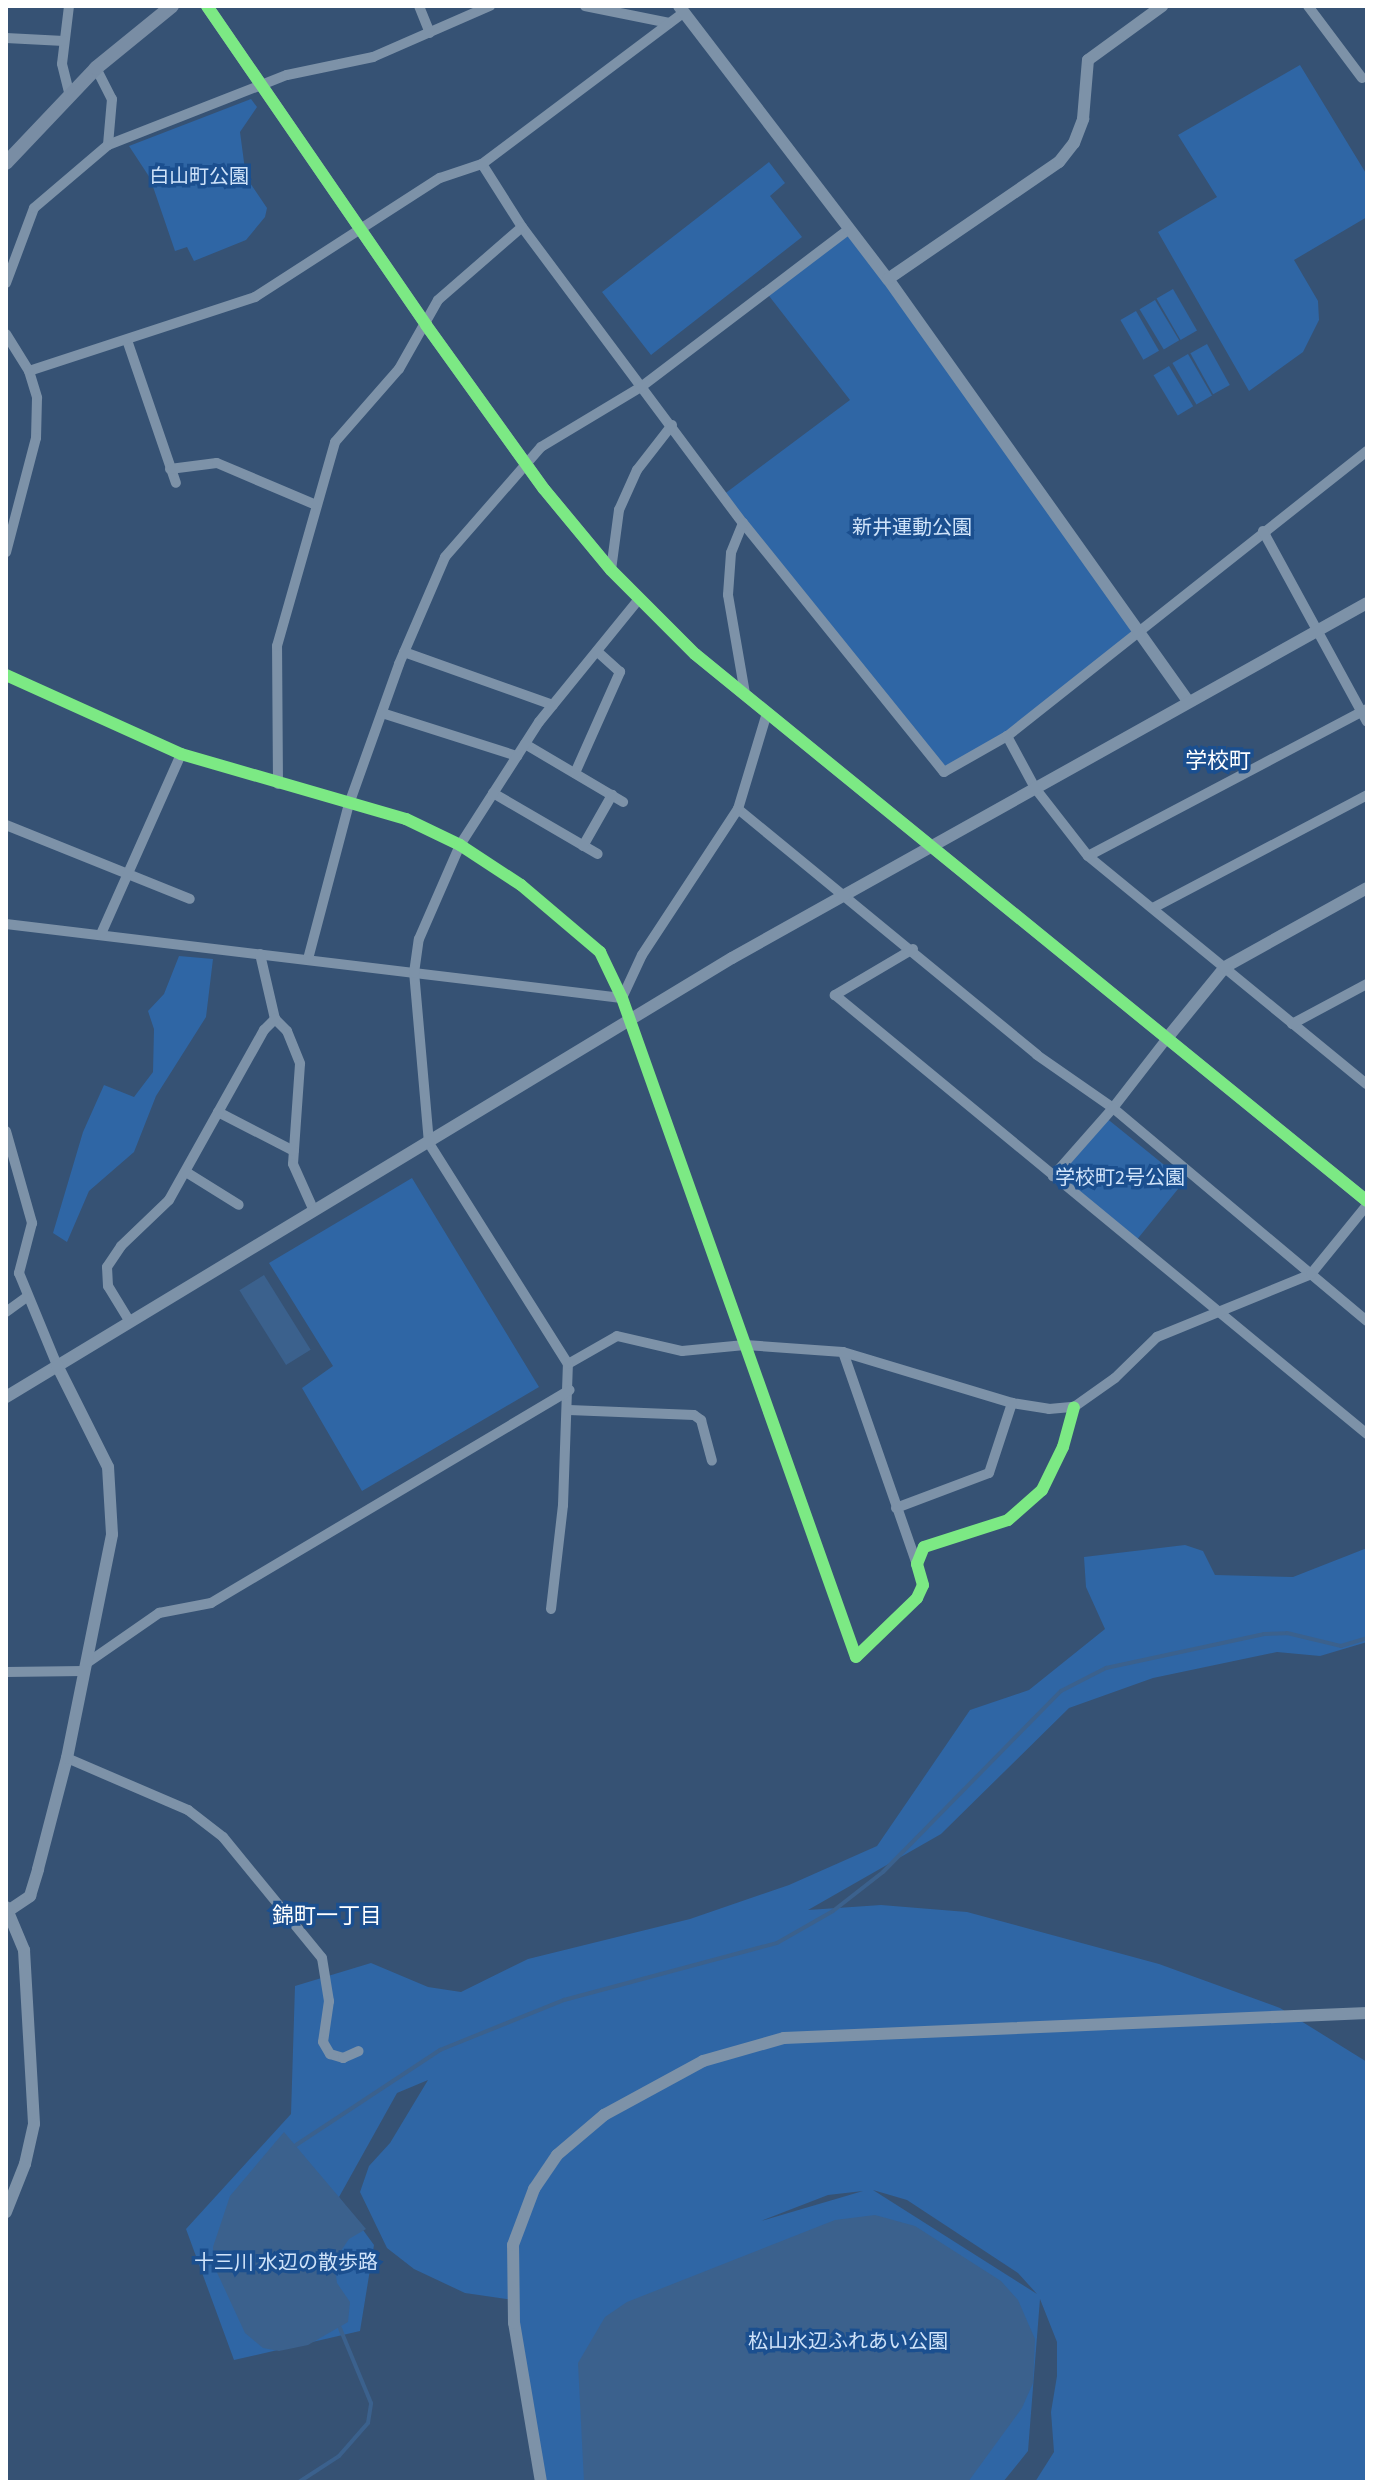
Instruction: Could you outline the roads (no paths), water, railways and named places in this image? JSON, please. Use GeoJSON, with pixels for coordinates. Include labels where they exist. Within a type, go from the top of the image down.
{"type":"FeatureCollection","features":[{"type":"Feature","properties":{"kind":"main road"},"geometry":{"type":"LineString","coordinates":[[6,163],[96,68],[172,6]]}},
{"type":"Feature","properties":{"kind":"street"},"geometry":{"type":"LineString","coordinates":[[69,6],[62,64],[70,96]]}},
{"type":"Feature","properties":{"kind":"street"},"geometry":{"type":"LineString","coordinates":[[207,6],[525,464],[611,570],[639,599],[695,654],[927,846],[1168,1037],[1367,1203],[1311,1274],[1157,1337],[1115,1378],[1074,1407],[1049,1409],[1012,1403],[843,1352],[745,1345],[682,1351],[617,1336],[568,1364]]}},
{"type":"Feature","properties":{"kind":"street"},"geometry":{"type":"LineString","coordinates":[[419,6],[430,33]]}},
{"type":"Feature","properties":{"kind":"street"},"geometry":{"type":"LineString","coordinates":[[6,283],[34,208],[108,145],[262,84],[373,57],[490,6]]}},
{"type":"Feature","properties":{"kind":"street"},"geometry":{"type":"LineString","coordinates":[[585,6],[669,23]]}},
{"type":"Feature","properties":{"kind":"street"},"geometry":{"type":"LineString","coordinates":[[888,279],[1059,162],[1074,143],[1083,119],[1088,60],[1162,6]]}},
{"type":"Feature","properties":{"kind":"street"},"geometry":{"type":"LineString","coordinates":[[1308,6],[1362,78]]}},
{"type":"Feature","properties":{"kind":"street"},"geometry":{"type":"LineString","coordinates":[[29,371],[255,297],[440,178],[482,164],[669,23],[681,9],[888,279],[1188,701]]}},
{"type":"Feature","properties":{"kind":"street"},"geometry":{"type":"LineString","coordinates":[[6,38],[64,41]]}},
{"type":"Feature","properties":{"kind":"street"},"geometry":{"type":"LineString","coordinates":[[96,68],[112,99],[108,145]]}},
{"type":"Feature","properties":{"kind":"street"},"geometry":{"type":"LineString","coordinates":[[482,164],[522,227],[743,523],[944,772],[1007,736],[1367,451]]}},
{"type":"Feature","properties":{"kind":"street"},"geometry":{"type":"LineString","coordinates":[[278,784],[277,646],[335,442],[399,369],[438,300],[522,227]]}},
{"type":"Feature","properties":{"kind":"street"},"geometry":{"type":"LineString","coordinates":[[308,959],[349,804],[404,652],[445,557],[525,464],[585,418],[641,387],[849,229]]}},
{"type":"Feature","properties":{"kind":"street"},"geometry":{"type":"LineString","coordinates":[[6,334],[29,371],[37,398],[36,438],[6,552]]}},
{"type":"Feature","properties":{"kind":"street"},"geometry":{"type":"LineString","coordinates":[[127,340],[176,483]]}},
{"type":"Feature","properties":{"kind":"street"},"geometry":{"type":"LineString","coordinates":[[611,570],[619,510],[637,470],[672,425]]}},
{"type":"Feature","properties":{"kind":"street"},"geometry":{"type":"LineString","coordinates":[[170,469],[217,463],[316,505]]}},
{"type":"Feature","properties":{"kind":"street"},"geometry":{"type":"LineString","coordinates":[[743,523],[731,553],[728,595],[745,693]]}},
{"type":"Feature","properties":{"kind":"street"},"geometry":{"type":"LineString","coordinates":[[1088,856],[1365,714],[1315,632],[1263,531]]}},
{"type":"Feature","properties":{"kind":"street"},"geometry":{"type":"LineString","coordinates":[[551,1609],[569,1410],[568,1364],[429,1143],[414,973],[424,927],[460,845],[553,705],[639,599]]}},
{"type":"Feature","properties":{"kind":"street"},"geometry":{"type":"LineString","coordinates":[[6,1397],[627,1020],[927,846],[1367,603]]}},
{"type":"Feature","properties":{"kind":"street"},"geometry":{"type":"LineString","coordinates":[[575,773],[620,672],[597,651]]}},
{"type":"Feature","properties":{"kind":"street"},"geometry":{"type":"LineString","coordinates":[[404,652],[553,705]]}},
{"type":"Feature","properties":{"kind":"street"},"geometry":{"type":"LineString","coordinates":[[6,675],[181,754],[406,819],[460,845],[521,885],[600,952],[622,998],[627,1020],[856,1657],[909,1611],[923,1585],[843,1352]]}},
{"type":"Feature","properties":{"kind":"street"},"geometry":{"type":"LineString","coordinates":[[382,713],[517,756]]}},
{"type":"Feature","properties":{"kind":"street"},"geometry":{"type":"LineString","coordinates":[[622,998],[642,955],[738,809],[767,713]]}},
{"type":"Feature","properties":{"kind":"street"},"geometry":{"type":"LineString","coordinates":[[1007,736],[1035,788],[1088,856],[1365,1081]]}},
{"type":"Feature","properties":{"kind":"street"},"geometry":{"type":"LineString","coordinates":[[525,744],[623,802]]}},
{"type":"Feature","properties":{"kind":"street"},"geometry":{"type":"LineString","coordinates":[[101,934],[181,754]]}},
{"type":"Feature","properties":{"kind":"street"},"geometry":{"type":"LineString","coordinates":[[493,793],[598,854]]}},
{"type":"Feature","properties":{"kind":"street"},"geometry":{"type":"LineString","coordinates":[[583,846],[612,795]]}},
{"type":"Feature","properties":{"kind":"street"},"geometry":{"type":"LineString","coordinates":[[1153,908],[1367,795]]}},
{"type":"Feature","properties":{"kind":"street"},"geometry":{"type":"LineString","coordinates":[[738,809],[913,949],[1037,1055],[1113,1108],[1367,1321]]}},
{"type":"Feature","properties":{"kind":"street"},"geometry":{"type":"LineString","coordinates":[[6,825],[190,899]]}},
{"type":"Feature","properties":{"kind":"street"},"geometry":{"type":"LineString","coordinates":[[1053,1176],[1113,1108],[1225,967],[1367,888]]}},
{"type":"Feature","properties":{"kind":"street"},"geometry":{"type":"LineString","coordinates":[[6,924],[622,998]]}},
{"type":"Feature","properties":{"kind":"street"},"geometry":{"type":"LineString","coordinates":[[913,949],[835,995],[1053,1176],[1223,1311],[1367,1434]]}},
{"type":"Feature","properties":{"kind":"street"},"geometry":{"type":"LineString","coordinates":[[260,954],[275,1019],[287,1031],[300,1064],[294,1151],[300,1188],[314,1211]]}},
{"type":"Feature","properties":{"kind":"street"},"geometry":{"type":"LineString","coordinates":[[1292,1024],[1367,984]]}},
{"type":"Feature","properties":{"kind":"street"},"geometry":{"type":"LineString","coordinates":[[130,1322],[108,1286],[107,1267],[121,1246],[169,1200],[275,1019]]}},
{"type":"Feature","properties":{"kind":"street"},"geometry":{"type":"LineString","coordinates":[[218,1112],[294,1151]]}},
{"type":"Feature","properties":{"kind":"street"},"geometry":{"type":"LineString","coordinates":[[6,1131],[32,1223],[19,1273],[57,1365],[108,1467],[113,1506],[67,1758],[30,1896],[7,1909],[24,1950],[29,1993],[34,2124],[6,2212]]}},
{"type":"Feature","properties":{"kind":"street"},"geometry":{"type":"LineString","coordinates":[[186,1172],[239,1205]]}},
{"type":"Feature","properties":{"kind":"street"},"geometry":{"type":"LineString","coordinates":[[6,1312],[27,1297]]}},
{"type":"Feature","properties":{"kind":"street"},"geometry":{"type":"LineString","coordinates":[[6,1672],[85,1667],[159,1613],[211,1603],[570,1390]]}},
{"type":"Feature","properties":{"kind":"street"},"geometry":{"type":"LineString","coordinates":[[896,1508],[989,1473],[1012,1403]]}},
{"type":"Feature","properties":{"kind":"street"},"geometry":{"type":"LineString","coordinates":[[917,1564],[931,1541],[979,1532],[1029,1504],[1063,1447],[1074,1407]]}},
{"type":"Feature","properties":{"kind":"street"},"geometry":{"type":"LineString","coordinates":[[569,1410],[694,1415],[701,1420],[712,1461]]}},
{"type":"Feature","properties":{"kind":"street"},"geometry":{"type":"LineString","coordinates":[[67,1758],[188,1810],[223,1837],[322,1958],[329,2001],[323,2042],[330,2054],[343,2058],[359,2051]]}},
{"type":"Feature","properties":{"kind":"street"},"geometry":{"type":"LineString","coordinates":[[541,2482],[514,2323],[513,2245],[534,2189],[557,2155],[597,2120],[703,2061],[784,2038],[1367,2013]]}},
{"type":"Feature","properties":{"kind":"waterway"},"geometry":{"type":"LineString","coordinates":[[296,2145],[440,2050],[564,2000],[777,1943],[833,1911],[883,1872],[1061,1691],[1106,1668],[1264,1634],[1287,1633],[1341,1646],[1367,1638]]}},
{"type":"Feature","properties":{"kind":"waterway"},"geometry":{"type":"LineString","coordinates":[[299,2482],[339,2456],[368,2423],[371,2403],[340,2328]]}},
{"type":"Feature","properties":{"kind":"district","name":"学校町"},"geometry":{"type":"Point","coordinates":[1218,762]}},
{"type":"Feature","properties":{"kind":"district","name":"錦町一丁目"},"geometry":{"type":"Point","coordinates":[327,1917]}},
{"type":"Feature","properties":{"kind":"park label","name":"白山町公園"},"geometry":{"type":"Point","coordinates":[199,177]}},
{"type":"Feature","properties":{"kind":"park label","name":"新井運動公園"},"geometry":{"type":"Point","coordinates":[912,528]}},
{"type":"Feature","properties":{"kind":"park label","name":"学校町2号公園"},"geometry":{"type":"Point","coordinates":[1120,1178]}},
{"type":"Feature","properties":{"kind":"park label","name":"十三川 水辺の散歩路"},"geometry":{"type":"Point","coordinates":[286,2263]}},
{"type":"Feature","properties":{"kind":"park label","name":"松山水辺ふれあい公園"},"geometry":{"type":"Point","coordinates":[848,2342]}}]}
